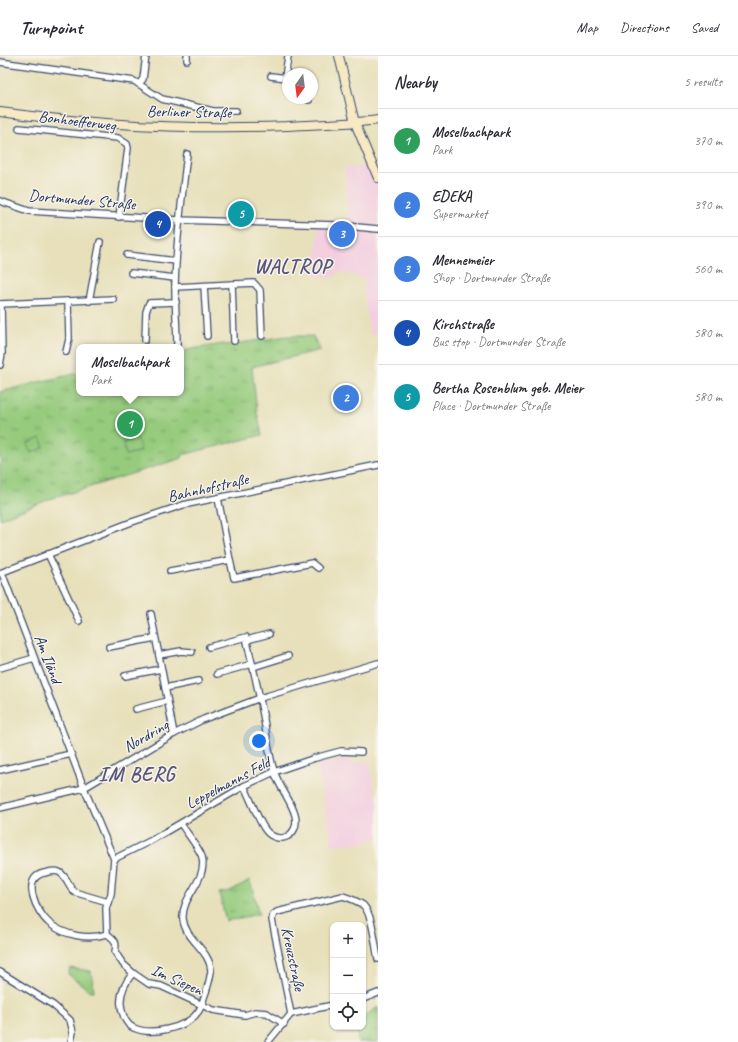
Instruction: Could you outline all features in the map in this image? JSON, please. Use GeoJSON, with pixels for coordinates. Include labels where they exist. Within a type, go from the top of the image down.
{"type":"FeatureCollection","features":[{"type":"Feature","properties":{"kind":"main road"},"geometry":{"type":"LineString","coordinates":[[339,56],[355,123],[378,178]]}},
{"type":"Feature","properties":{"kind":"main road","name":"Berliner Straße"},"geometry":{"type":"LineString","coordinates":[[0,112],[89,122],[185,128],[237,128],[355,123],[378,120]]}},
{"type":"Feature","properties":{"kind":"street"},"geometry":{"type":"LineString","coordinates":[[139,84],[143,79],[146,56]]}},
{"type":"Feature","properties":{"kind":"street"},"geometry":{"type":"LineString","coordinates":[[287,68],[288,56]]}},
{"type":"Feature","properties":{"kind":"street"},"geometry":{"type":"LineString","coordinates":[[0,62],[134,81],[162,99],[213,110],[236,111]]}},
{"type":"Feature","properties":{"kind":"street"},"geometry":{"type":"LineString","coordinates":[[271,76],[282,77]]}},
{"type":"Feature","properties":{"kind":"street","name":"Bonhoefferweg"},"geometry":{"type":"LineString","coordinates":[[19,128],[118,138],[127,144],[128,148],[119,217]]}},
{"type":"Feature","properties":{"kind":"street"},"geometry":{"type":"LineString","coordinates":[[178,344],[175,278],[179,220],[187,154]]}},
{"type":"Feature","properties":{"kind":"street","name":"Dortmunder Straße"},"geometry":{"type":"LineString","coordinates":[[0,201],[28,211],[179,220],[336,225],[378,229]]}},
{"type":"Feature","properties":{"kind":"street"},"geometry":{"type":"LineString","coordinates":[[89,300],[100,242]]}},
{"type":"Feature","properties":{"kind":"street"},"geometry":{"type":"LineString","coordinates":[[127,254],[176,261]]}},
{"type":"Feature","properties":{"kind":"street"},"geometry":{"type":"LineString","coordinates":[[131,273],[175,278]]}},
{"type":"Feature","properties":{"kind":"street"},"geometry":{"type":"LineString","coordinates":[[175,287],[254,283],[260,290],[262,336]]}},
{"type":"Feature","properties":{"kind":"street"},"geometry":{"type":"LineString","coordinates":[[232,284],[234,341]]}},
{"type":"Feature","properties":{"kind":"street"},"geometry":{"type":"LineString","coordinates":[[204,286],[207,336]]}},
{"type":"Feature","properties":{"kind":"street"},"geometry":{"type":"LineString","coordinates":[[0,365],[2,353],[1,304],[113,299]]}},
{"type":"Feature","properties":{"kind":"street"},"geometry":{"type":"LineString","coordinates":[[66,352],[69,339],[68,302]]}},
{"type":"Feature","properties":{"kind":"street"},"geometry":{"type":"LineString","coordinates":[[145,340],[146,312],[149,303],[176,302]]}},
{"type":"Feature","properties":{"kind":"street","name":"Bahnhofstraße"},"geometry":{"type":"LineString","coordinates":[[1,573],[48,554],[183,505],[378,465]]}},
{"type":"Feature","properties":{"kind":"street"},"geometry":{"type":"LineString","coordinates":[[218,498],[234,578],[312,563],[318,568]]}},
{"type":"Feature","properties":{"kind":"street"},"geometry":{"type":"LineString","coordinates":[[48,554],[79,621]]}},
{"type":"Feature","properties":{"kind":"street"},"geometry":{"type":"LineString","coordinates":[[170,571],[230,560]]}},
{"type":"Feature","properties":{"kind":"street","name":"Am Iländ"},"geometry":{"type":"LineString","coordinates":[[1,573],[84,788]]}},
{"type":"Feature","properties":{"kind":"street"},"geometry":{"type":"LineString","coordinates":[[151,614],[174,734]]}},
{"type":"Feature","properties":{"kind":"street"},"geometry":{"type":"LineString","coordinates":[[209,647],[246,637],[247,640],[269,634]]}},
{"type":"Feature","properties":{"kind":"street"},"geometry":{"type":"LineString","coordinates":[[109,647],[155,638]]}},
{"type":"Feature","properties":{"kind":"street"},"geometry":{"type":"LineString","coordinates":[[244,786],[264,828],[273,837],[284,838],[290,834],[294,829],[295,816],[274,772],[247,640]]}},
{"type":"Feature","properties":{"kind":"street"},"geometry":{"type":"LineString","coordinates":[[159,655],[181,651],[192,652]]}},
{"type":"Feature","properties":{"kind":"street"},"geometry":{"type":"LineString","coordinates":[[216,674],[288,656]]}},
{"type":"Feature","properties":{"kind":"street"},"geometry":{"type":"LineString","coordinates":[[0,668],[34,658]]}},
{"type":"Feature","properties":{"kind":"street","name":"Nordring"},"geometry":{"type":"LineString","coordinates":[[0,808],[84,788],[174,734],[204,719],[260,698],[378,663]]}},
{"type":"Feature","properties":{"kind":"street"},"geometry":{"type":"LineString","coordinates":[[125,676],[161,669]]}},
{"type":"Feature","properties":{"kind":"street"},"geometry":{"type":"LineString","coordinates":[[165,688],[198,681]]}},
{"type":"Feature","properties":{"kind":"street"},"geometry":{"type":"LineString","coordinates":[[136,709],[167,701]]}},
{"type":"Feature","properties":{"kind":"street","name":"Leppelmanns Feld"},"geometry":{"type":"LineString","coordinates":[[114,858],[181,824],[244,786],[274,772],[315,758],[341,752],[361,752]]}},
{"type":"Feature","properties":{"kind":"street"},"geometry":{"type":"LineString","coordinates":[[0,770],[71,754]]}},
{"type":"Feature","properties":{"kind":"street","name":"Im Siepen"},"geometry":{"type":"LineString","coordinates":[[84,788],[114,858],[111,894],[106,908],[107,934],[114,939],[116,944],[115,952],[123,964],[149,984],[161,986],[213,1010],[245,1015],[254,1012],[267,1013],[284,1024]]}},
{"type":"Feature","properties":{"kind":"street"},"geometry":{"type":"LineString","coordinates":[[133,972],[127,980],[121,998],[121,1010],[126,1022],[133,1028],[143,1031],[157,1031],[171,1028],[182,1024],[197,1013],[211,973],[210,964],[206,955],[189,934],[184,920],[186,901],[199,879],[202,868],[202,856],[181,824]]}},
{"type":"Feature","properties":{"kind":"street"},"geometry":{"type":"LineString","coordinates":[[107,934],[98,937],[72,935],[49,924],[36,906],[32,887],[33,880],[39,874],[53,871],[59,872],[63,875],[74,892],[108,902]]}},
{"type":"Feature","properties":{"kind":"street","name":"Kreuzstraße"},"geometry":{"type":"LineString","coordinates":[[292,1014],[272,920],[273,915],[277,912],[343,896],[351,899],[363,906],[369,914],[378,959]]}},
{"type":"Feature","properties":{"kind":"street"},"geometry":{"type":"LineString","coordinates":[[0,972],[53,1005],[70,1020],[73,1032],[71,1042]]}},
{"type":"Feature","properties":{"kind":"street"},"geometry":{"type":"LineString","coordinates":[[366,998],[378,993]]}},
{"type":"Feature","properties":{"kind":"street"},"geometry":{"type":"LineString","coordinates":[[268,1042],[292,1014],[330,1006]]}},
{"type":"Feature","properties":{"kind":"shaded area"},"geometry":{"type":"Polygon","coordinates":[[[367,166],[378,185],[378,333],[370,335],[364,295],[364,278],[337,272],[336,277],[316,277],[318,219],[348,220],[345,168],[367,166]]]}},
{"type":"Feature","properties":{"kind":"shaded area"},"geometry":{"type":"Polygon","coordinates":[[[348,759],[352,764],[369,760],[378,804],[378,838],[363,843],[332,845],[317,765],[348,759]]]}},
{"type":"Feature","properties":{"kind":"green space"},"geometry":{"type":"Polygon","coordinates":[[[287,336],[313,336],[320,350],[252,367],[257,412],[262,435],[182,455],[182,458],[61,496],[60,495],[0,519],[0,392],[76,374],[76,396],[184,396],[184,353],[186,350],[223,344],[227,345],[287,336]]]}},
{"type":"Feature","properties":{"kind":"green space"},"geometry":{"type":"Polygon","coordinates":[[[40,438],[44,447],[31,453],[27,444],[40,438]]]}},
{"type":"Feature","properties":{"kind":"green space"},"geometry":{"type":"Polygon","coordinates":[[[137,438],[141,451],[126,455],[123,443],[137,438]]]}},
{"type":"Feature","properties":{"kind":"green space"},"geometry":{"type":"Polygon","coordinates":[[[250,880],[259,914],[226,921],[219,893],[230,891],[250,880]]]}},
{"type":"Feature","properties":{"kind":"green space"},"geometry":{"type":"Polygon","coordinates":[[[70,968],[91,971],[94,991],[90,991],[68,974],[70,968]]]}},
{"type":"Feature","properties":{"kind":"green space"},"geometry":{"type":"Polygon","coordinates":[[[378,1007],[378,1042],[358,1042],[357,1030],[366,1030],[366,1015],[378,1007]]]}},
{"type":"Feature","properties":{"kind":"place","name":"Bertha Rosenblum geb. Meier"},"geometry":{"type":"Point","coordinates":[241,214]}},
{"type":"Feature","properties":{"kind":"place","name":"Kirchstraße"},"geometry":{"type":"Point","coordinates":[158,224]}},
{"type":"Feature","properties":{"kind":"place","name":"Mennemeier"},"geometry":{"type":"Point","coordinates":[342,234]}},
{"type":"Feature","properties":{"kind":"place","name":"EDEKA"},"geometry":{"type":"Point","coordinates":[346,398]}},
{"type":"Feature","properties":{"kind":"place","name":"Moselbachpark"},"geometry":{"type":"Point","coordinates":[130,424]}},
{"type":"Feature","properties":{"kind":"district","name":"WALTROP"},"geometry":{"type":"Point","coordinates":[293,266]}},
{"type":"Feature","properties":{"kind":"district","name":"IM BERG"},"geometry":{"type":"Point","coordinates":[137,774]}}]}
